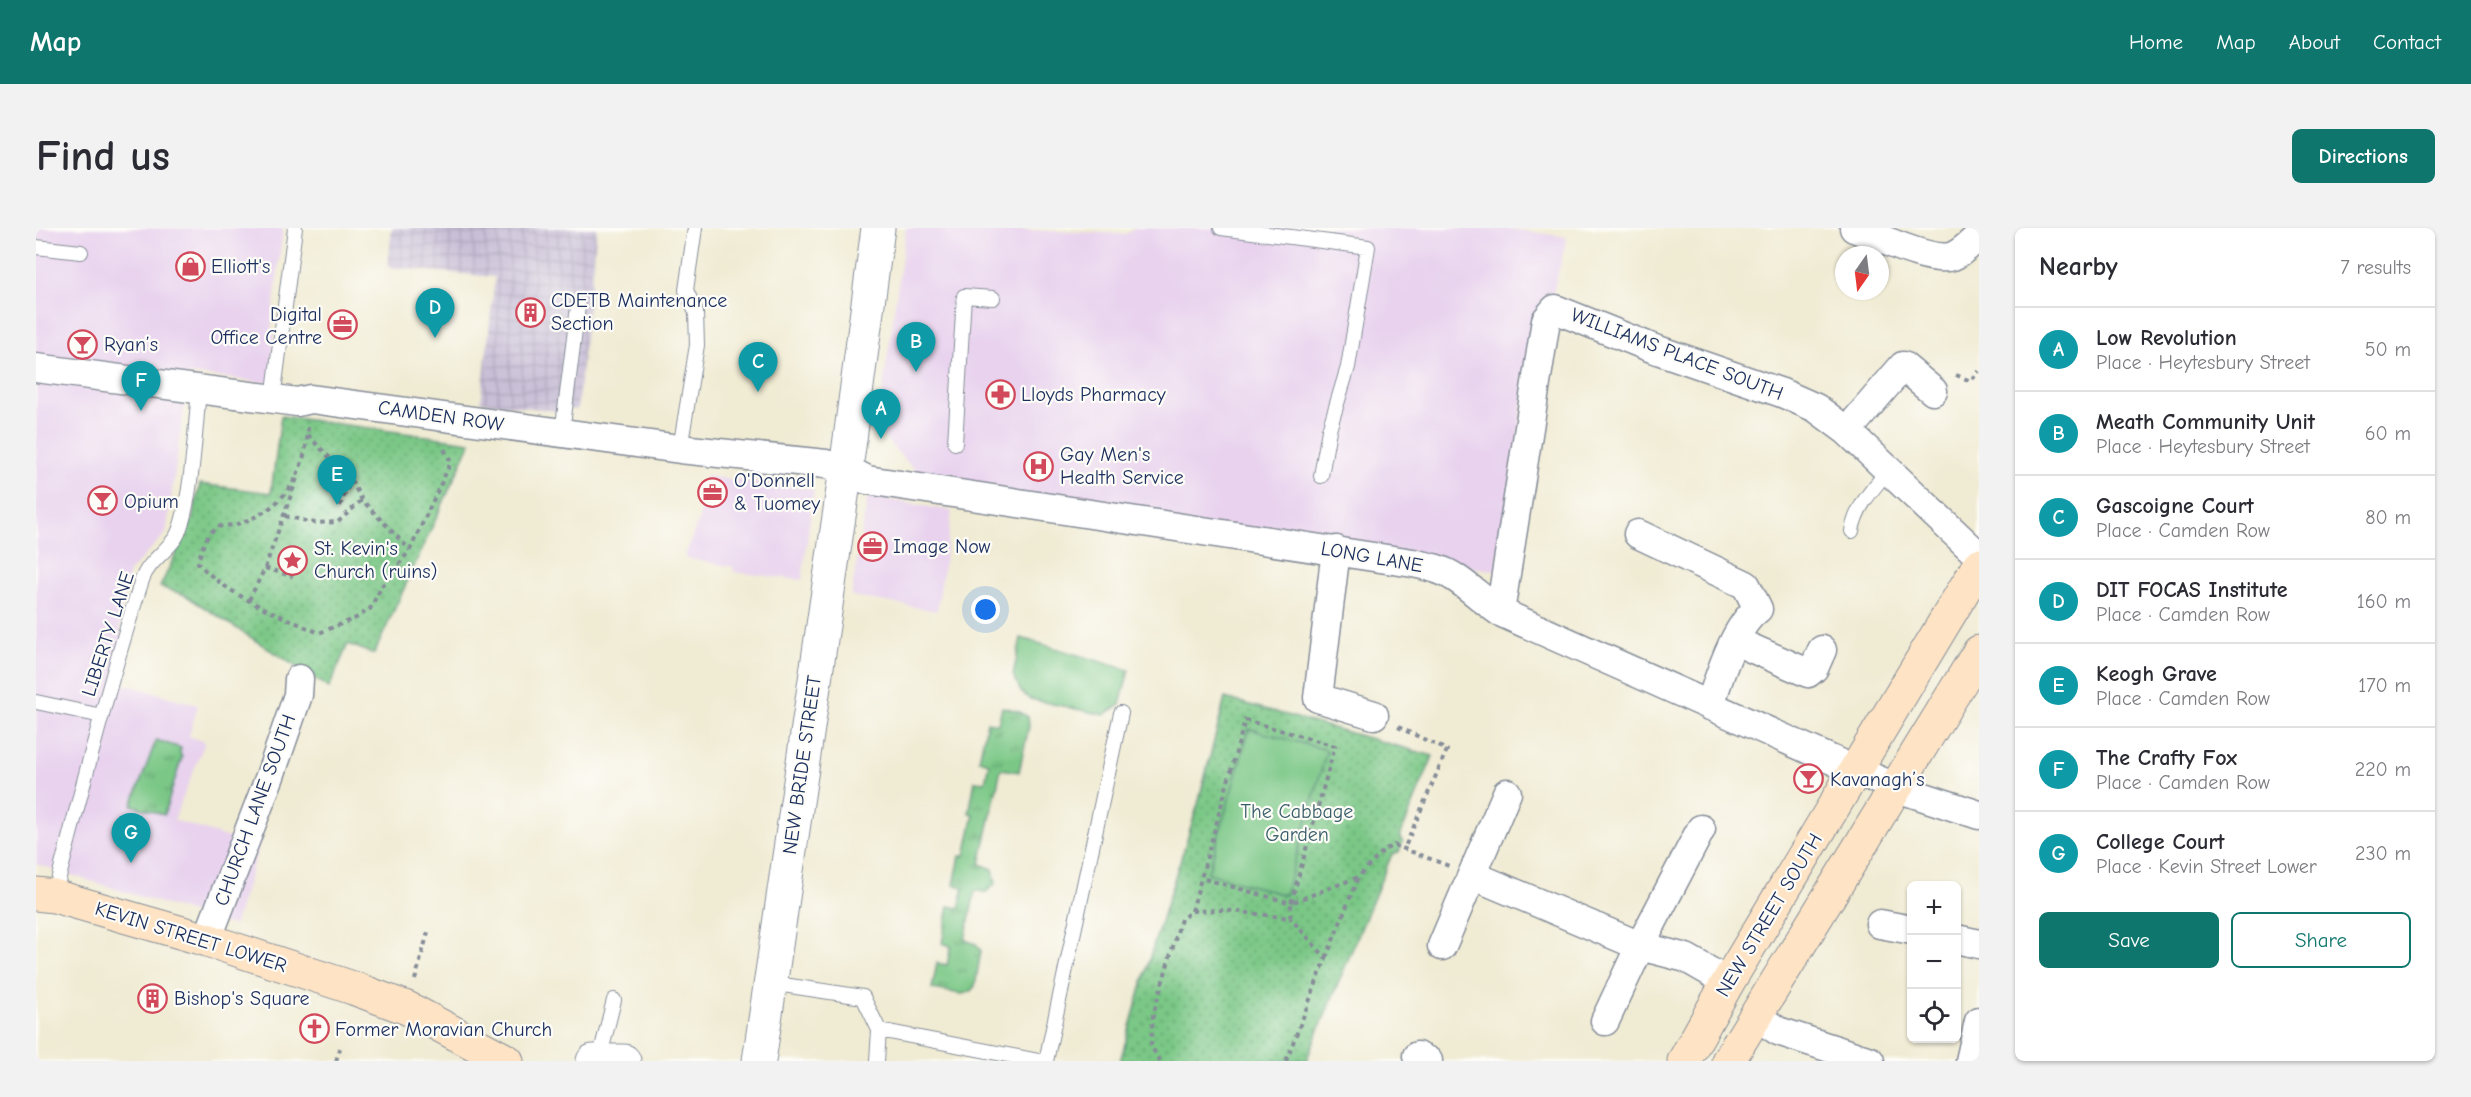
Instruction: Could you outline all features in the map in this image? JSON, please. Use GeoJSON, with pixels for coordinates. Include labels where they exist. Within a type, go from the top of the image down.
{"type":"FeatureCollection","features":[{"type":"Feature","properties":{"kind":"main road","name":"NEW STREET SOUTH"},"geometry":{"type":"LineString","coordinates":[[1684,1061],[1728,982],[1979,565]]}},
{"type":"Feature","properties":{"kind":"main road","name":"NEW STREET SOUTH"},"geometry":{"type":"LineString","coordinates":[[1728,1061],[1979,652]]}},
{"type":"Feature","properties":{"kind":"main road","name":"KEVIN STREET LOWER"},"geometry":{"type":"LineString","coordinates":[[45,895],[207,940],[407,1008],[507,1061]]}},
{"type":"Feature","properties":{"kind":"street","name":"NEW BRIDE STREET"},"geometry":{"type":"LineString","coordinates":[[759,1061],[846,469],[878,228]]}},
{"type":"Feature","properties":{"kind":"street"},"geometry":{"type":"LineString","coordinates":[[1854,228],[1943,258],[1964,250],[1979,236]]}},
{"type":"Feature","properties":{"kind":"street","name":"WILLIAMS PLACE SOUTH"},"geometry":{"type":"LineString","coordinates":[[1500,612],[1546,320],[1555,309],[1652,348],[1782,393],[1816,408],[1847,431],[1889,469],[1979,556]]}},
{"type":"Feature","properties":{"kind":"street"},"geometry":{"type":"LineString","coordinates":[[1847,431],[1904,366],[1933,391]]}},
{"type":"Feature","properties":{"kind":"street","name":"CAMDEN ROW"},"geometry":{"type":"LineString","coordinates":[[36,368],[297,402],[311,399],[503,433],[562,433],[680,449],[819,463],[846,469]]}},
{"type":"Feature","properties":{"kind":"street","name":"LONG LANE"},"geometry":{"type":"LineString","coordinates":[[846,469],[862,479],[1336,550],[1439,569],[1455,577],[1500,612],[1897,788],[1979,814]]}},
{"type":"Feature","properties":{"kind":"street"},"geometry":{"type":"LineString","coordinates":[[1638,534],[1746,585],[1758,609],[1745,622],[1735,641],[1710,706]]}},
{"type":"Feature","properties":{"kind":"street"},"geometry":{"type":"LineString","coordinates":[[1336,550],[1318,698],[1374,715]]}},
{"type":"Feature","properties":{"kind":"street"},"geometry":{"type":"LineString","coordinates":[[1735,641],[1808,674],[1814,668],[1822,650]]}},
{"type":"Feature","properties":{"kind":"street","name":"CHURCH LANE SOUTH"},"geometry":{"type":"LineString","coordinates":[[207,940],[298,695],[298,679]]}},
{"type":"Feature","properties":{"kind":"street"},"geometry":{"type":"LineString","coordinates":[[1442,946],[1507,793]]}},
{"type":"Feature","properties":{"kind":"street"},"geometry":{"type":"LineString","coordinates":[[1605,1021],[1640,946],[1701,829]]}},
{"type":"Feature","properties":{"kind":"street"},"geometry":{"type":"LineString","coordinates":[[1472,875],[1640,946],[1686,958],[1728,982]]}},
{"type":"Feature","properties":{"kind":"street"},"geometry":{"type":"LineString","coordinates":[[1880,924],[1907,929]]}},
{"type":"Feature","properties":{"kind":"street"},"geometry":{"type":"LineString","coordinates":[[1961,940],[1979,944]]}},
{"type":"Feature","properties":{"kind":"street"},"geometry":{"type":"LineString","coordinates":[[1756,1016],[1778,1031],[1870,1061]]}},
{"type":"Feature","properties":{"kind":"street"},"geometry":{"type":"LineString","coordinates":[[1970,1061],[1979,1021]]}},
{"type":"Feature","properties":{"kind":"lane"},"geometry":{"type":"LineString","coordinates":[[273,399],[295,228]]}},
{"type":"Feature","properties":{"kind":"lane"},"geometry":{"type":"LineString","coordinates":[[680,449],[697,345],[696,313],[686,290],[695,228]]}},
{"type":"Feature","properties":{"kind":"lane"},"geometry":{"type":"LineString","coordinates":[[1221,228],[1368,247],[1348,367],[1329,430],[1321,476]]}},
{"type":"Feature","properties":{"kind":"lane"},"geometry":{"type":"LineString","coordinates":[[36,247],[81,252]]}},
{"type":"Feature","properties":{"kind":"lane"},"geometry":{"type":"LineString","coordinates":[[955,443],[964,296],[993,298]]}},
{"type":"Feature","properties":{"kind":"lane"},"geometry":{"type":"LineString","coordinates":[[562,433],[578,306]]}},
{"type":"Feature","properties":{"kind":"lane","name":"LIBERTY LANE"},"geometry":{"type":"LineString","coordinates":[[45,895],[143,577],[158,555],[176,537],[186,506],[199,389]]}},
{"type":"Feature","properties":{"kind":"lane"},"geometry":{"type":"LineString","coordinates":[[1852,531],[1854,518],[1861,505],[1889,469]]}},
{"type":"Feature","properties":{"kind":"lane"},"geometry":{"type":"LineString","coordinates":[[36,702],[102,716]]}},
{"type":"Feature","properties":{"kind":"lane"},"geometry":{"type":"LineString","coordinates":[[1046,1061],[1121,713]]}},
{"type":"Feature","properties":{"kind":"lane"},"geometry":{"type":"LineString","coordinates":[[770,983],[863,997],[879,1030],[877,1061]]}},
{"type":"Feature","properties":{"kind":"lane"},"geometry":{"type":"LineString","coordinates":[[605,1061],[614,1000]]}},
{"type":"Feature","properties":{"kind":"lane"},"geometry":{"type":"LineString","coordinates":[[879,1030],[1039,1061]]}},
{"type":"Feature","properties":{"kind":"path"},"geometry":{"type":"LineString","coordinates":[[249,600],[265,568],[285,516],[299,473],[308,435],[308,422],[319,426]]}},
{"type":"Feature","properties":{"kind":"path"},"geometry":{"type":"LineString","coordinates":[[308,435],[351,480],[362,500],[410,550]]}},
{"type":"Feature","properties":{"kind":"path"},"geometry":{"type":"LineString","coordinates":[[299,473],[281,501],[260,515],[237,524],[218,527],[208,536],[198,562],[207,573],[249,600],[319,633],[356,618],[370,609],[382,586],[410,550],[451,462],[443,446],[437,444]]}},
{"type":"Feature","properties":{"kind":"path"},"geometry":{"type":"LineString","coordinates":[[340,506],[351,480]]}},
{"type":"Feature","properties":{"kind":"path"},"geometry":{"type":"LineString","coordinates":[[285,516],[315,523],[338,522],[362,500]]}},
{"type":"Feature","properties":{"kind":"path"},"geometry":{"type":"LineString","coordinates":[[265,568],[291,576],[294,565]]}},
{"type":"Feature","properties":{"kind":"path"},"geometry":{"type":"LineString","coordinates":[[1374,715],[1447,750],[1404,849]]}},
{"type":"Feature","properties":{"kind":"path"},"geometry":{"type":"LineString","coordinates":[[1192,911],[1245,720],[1335,746],[1291,903],[1290,918]]}},
{"type":"Feature","properties":{"kind":"path"},"geometry":{"type":"LineString","coordinates":[[1286,1061],[1358,878],[1384,850],[1394,844],[1472,875]]}},
{"type":"Feature","properties":{"kind":"path"},"geometry":{"type":"LineString","coordinates":[[1201,878],[1291,903],[1358,878]]}},
{"type":"Feature","properties":{"kind":"path"},"geometry":{"type":"LineString","coordinates":[[1160,1061],[1151,1046],[1153,1015],[1181,919],[1192,911],[1224,910],[1290,918],[1326,958]]}},
{"type":"Feature","properties":{"kind":"path"},"geometry":{"type":"LineString","coordinates":[[407,1008],[428,932]]}},
{"type":"Feature","properties":{"kind":"path"},"geometry":{"type":"LineString","coordinates":[[336,1061],[341,1045]]}},
{"type":"Feature","properties":{"kind":"shaded area"},"geometry":{"type":"Polygon","coordinates":[[[36,228],[283,228],[271,330],[275,331],[269,383],[189,374],[166,533],[129,572],[120,618],[124,684],[198,705],[189,736],[205,742],[174,820],[235,840],[261,840],[234,926],[36,864],[36,228]]]}},
{"type":"Feature","properties":{"kind":"shaded area","name":"CDETB Maintenance Section"},"geometry":{"type":"Polygon","coordinates":[[[392,228],[597,228],[577,410],[558,407],[557,411],[481,402],[495,277],[388,267],[392,228]]]}},
{"type":"Feature","properties":{"kind":"shaded area"},"geometry":{"type":"Polygon","coordinates":[[[906,228],[979,228],[1126,234],[1136,228],[1506,228],[1567,237],[1551,301],[1543,299],[1537,311],[1497,571],[926,482],[877,430],[906,228]]]}},
{"type":"Feature","properties":{"kind":"shaded area"},"geometry":{"type":"Polygon","coordinates":[[[705,476],[814,489],[802,580],[733,572],[734,567],[684,558],[699,519],[705,476]]]}},
{"type":"Feature","properties":{"kind":"shaded area"},"geometry":{"type":"Polygon","coordinates":[[[868,496],[952,511],[937,611],[851,596],[868,496]]]}},
{"type":"Feature","properties":{"kind":"green space"},"geometry":{"type":"Polygon","coordinates":[[[281,416],[471,442],[374,654],[348,644],[329,688],[185,595],[160,587],[192,520],[200,484],[271,493],[281,416]]]}},
{"type":"Feature","properties":{"kind":"green space"},"geometry":{"type":"Polygon","coordinates":[[[1021,638],[1129,670],[1120,705],[1104,715],[1030,699],[1021,692],[1013,675],[1021,638]]]}},
{"type":"Feature","properties":{"kind":"green space","name":"The Cabbage Garden"},"geometry":{"type":"Polygon","coordinates":[[[1225,698],[1433,756],[1401,834],[1400,839],[1403,841],[1399,852],[1392,854],[1306,1061],[1120,1061],[1198,804],[1225,698]]]}},
{"type":"Feature","properties":{"kind":"green space"},"geometry":{"type":"Polygon","coordinates":[[[1002,707],[1018,711],[1028,717],[1029,726],[1019,772],[1001,769],[980,864],[993,869],[996,883],[986,892],[975,891],[965,940],[976,944],[981,951],[975,986],[970,992],[962,994],[932,989],[937,963],[947,965],[951,946],[942,943],[949,906],[959,908],[964,887],[954,885],[960,856],[965,856],[974,814],[969,813],[975,781],[985,782],[989,763],[979,760],[987,722],[998,724],[1002,707]]]}},
{"type":"Feature","properties":{"kind":"green space"},"geometry":{"type":"Polygon","coordinates":[[[1249,729],[1327,750],[1285,895],[1208,873],[1249,729]]]}},
{"type":"Feature","properties":{"kind":"green space"},"geometry":{"type":"Polygon","coordinates":[[[156,740],[181,748],[182,757],[164,815],[132,805],[156,740]]]}},
{"type":"Feature","properties":{"kind":"place","name":"Elliott's"},"geometry":{"type":"Point","coordinates":[190,266]}},
{"type":"Feature","properties":{"kind":"place","name":"CDETB Maintenance Section"},"geometry":{"type":"Point","coordinates":[530,312]}},
{"type":"Feature","properties":{"kind":"place","name":"Digital Office Centre"},"geometry":{"type":"Point","coordinates":[343,325]}},
{"type":"Feature","properties":{"kind":"place","name":"DIT FOCAS Institute"},"geometry":{"type":"Point","coordinates":[435,338]}},
{"type":"Feature","properties":{"kind":"place","name":"Ryan’s"},"geometry":{"type":"Point","coordinates":[83,344]}},
{"type":"Feature","properties":{"kind":"place","name":"Meath Community Unit"},"geometry":{"type":"Point","coordinates":[916,372]}},
{"type":"Feature","properties":{"kind":"place","name":"Gascoigne Court"},"geometry":{"type":"Point","coordinates":[758,392]}},
{"type":"Feature","properties":{"kind":"place","name":"Lloyds Pharmacy"},"geometry":{"type":"Point","coordinates":[1000,394]}},
{"type":"Feature","properties":{"kind":"place","name":"The Crafty Fox"},"geometry":{"type":"Point","coordinates":[141,411]}},
{"type":"Feature","properties":{"kind":"place","name":"Low Revolution"},"geometry":{"type":"Point","coordinates":[881,439]}},
{"type":"Feature","properties":{"kind":"place","name":"Gay Men's Health Service"},"geometry":{"type":"Point","coordinates":[1039,466]}},
{"type":"Feature","properties":{"kind":"place","name":"O'Donnell & Tuomey"},"geometry":{"type":"Point","coordinates":[713,492]}},
{"type":"Feature","properties":{"kind":"place","name":"Opium"},"geometry":{"type":"Point","coordinates":[103,501]}},
{"type":"Feature","properties":{"kind":"place","name":"Keogh Grave"},"geometry":{"type":"Point","coordinates":[337,505]}},
{"type":"Feature","properties":{"kind":"place","name":"Image Now"},"geometry":{"type":"Point","coordinates":[872,546]}},
{"type":"Feature","properties":{"kind":"place","name":"St. Kevin's Church (ruins)"},"geometry":{"type":"Point","coordinates":[293,560]}},
{"type":"Feature","properties":{"kind":"place","name":"Kavanagh’s"},"geometry":{"type":"Point","coordinates":[1809,779]}},
{"type":"Feature","properties":{"kind":"place","name":"College Court"},"geometry":{"type":"Point","coordinates":[131,863]}},
{"type":"Feature","properties":{"kind":"place","name":"Bishop's Square"},"geometry":{"type":"Point","coordinates":[153,998]}},
{"type":"Feature","properties":{"kind":"place","name":"Former Moravian Church"},"geometry":{"type":"Point","coordinates":[314,1029]}}]}
